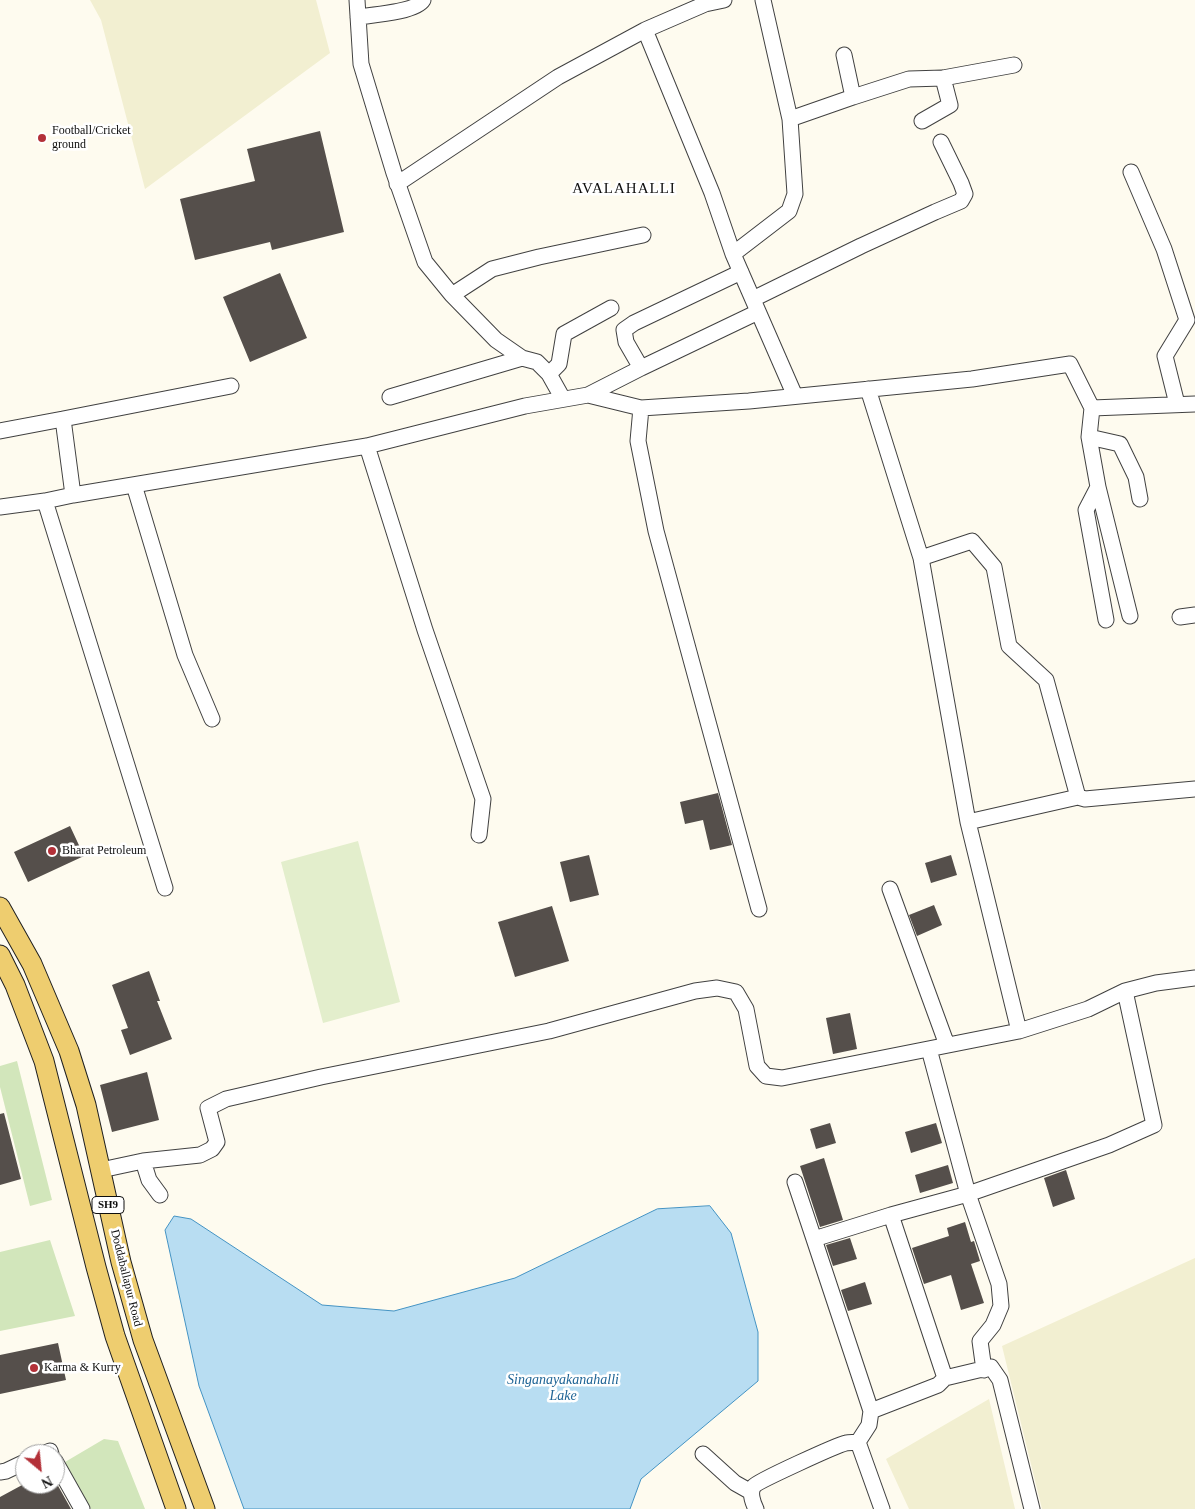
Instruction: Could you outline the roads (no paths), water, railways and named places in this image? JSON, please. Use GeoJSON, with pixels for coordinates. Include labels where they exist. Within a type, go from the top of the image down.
{"type":"FeatureCollection","features":[{"type":"Feature","properties":{"kind":"main road","name":"Doddaballapur Road"},"geometry":{"type":"LineString","coordinates":[[0,907],[32,964],[69,1051],[86,1106],[121,1262],[143,1340],[204,1509]]}},
{"type":"Feature","properties":{"kind":"main road","name":"Doddaballapur Road"},"geometry":{"type":"LineString","coordinates":[[0,955],[15,985],[44,1061],[115,1336],[176,1509]]}},
{"type":"Feature","properties":{"kind":"street"},"geometry":{"type":"LineString","coordinates":[[357,0],[362,64],[397,184],[425,262],[452,295],[496,340],[522,358],[537,362],[549,374],[563,399]]}},
{"type":"Feature","properties":{"kind":"street"},"geometry":{"type":"LineString","coordinates":[[358,18],[409,9],[421,4],[423,0]]}},
{"type":"Feature","properties":{"kind":"street"},"geometry":{"type":"LineString","coordinates":[[397,184],[558,77],[645,30],[704,2],[724,0]]}},
{"type":"Feature","properties":{"kind":"street"},"geometry":{"type":"LineString","coordinates":[[733,254],[789,211],[795,194],[790,119],[763,0]]}},
{"type":"Feature","properties":{"kind":"street"},"geometry":{"type":"LineString","coordinates":[[645,30],[712,193],[733,254],[795,396]]}},
{"type":"Feature","properties":{"kind":"street"},"geometry":{"type":"LineString","coordinates":[[844,55],[853,97]]}},
{"type":"Feature","properties":{"kind":"street"},"geometry":{"type":"LineString","coordinates":[[790,119],[909,79],[943,78],[1014,65]]}},
{"type":"Feature","properties":{"kind":"street"},"geometry":{"type":"LineString","coordinates":[[922,121],[950,105],[943,78]]}},
{"type":"Feature","properties":{"kind":"street"},"geometry":{"type":"LineString","coordinates":[[0,507],[367,446],[525,406],[588,395],[641,368],[870,242],[961,201],[965,194],[941,142]]}},
{"type":"Feature","properties":{"kind":"street"},"geometry":{"type":"LineString","coordinates":[[1131,172],[1164,249],[1187,320],[1164,356],[1177,404]]}},
{"type":"Feature","properties":{"kind":"street"},"geometry":{"type":"LineString","coordinates":[[452,295],[492,269],[538,257],[643,235]]}},
{"type":"Feature","properties":{"kind":"street"},"geometry":{"type":"LineString","coordinates":[[641,368],[626,342],[624,330],[634,323],[741,272]]}},
{"type":"Feature","properties":{"kind":"street"},"geometry":{"type":"LineString","coordinates":[[549,374],[559,364],[564,334],[611,308]]}},
{"type":"Feature","properties":{"kind":"street"},"geometry":{"type":"LineString","coordinates":[[390,397],[522,358]]}},
{"type":"Feature","properties":{"kind":"street"},"geometry":{"type":"LineString","coordinates":[[588,395],[641,408],[972,379],[1070,364],[1092,408],[1089,437],[1098,487],[1130,616]]}},
{"type":"Feature","properties":{"kind":"street"},"geometry":{"type":"LineString","coordinates":[[0,431],[232,386]]}},
{"type":"Feature","properties":{"kind":"street"},"geometry":{"type":"LineString","coordinates":[[868,389],[921,558],[968,822],[1019,1031]]}},
{"type":"Feature","properties":{"kind":"street"},"geometry":{"type":"LineString","coordinates":[[1092,408],[1195,404]]}},
{"type":"Feature","properties":{"kind":"street"},"geometry":{"type":"LineString","coordinates":[[641,408],[638,441],[656,530],[759,909]]}},
{"type":"Feature","properties":{"kind":"street"},"geometry":{"type":"LineString","coordinates":[[63,419],[73,495]]}},
{"type":"Feature","properties":{"kind":"street"},"geometry":{"type":"LineString","coordinates":[[1089,437],[1120,444],[1136,477],[1140,499]]}},
{"type":"Feature","properties":{"kind":"street"},"geometry":{"type":"LineString","coordinates":[[367,446],[425,630],[483,799],[479,835]]}},
{"type":"Feature","properties":{"kind":"street"},"geometry":{"type":"LineString","coordinates":[[134,484],[185,655],[212,719]]}},
{"type":"Feature","properties":{"kind":"street"},"geometry":{"type":"LineString","coordinates":[[1098,487],[1086,510],[1106,620]]}},
{"type":"Feature","properties":{"kind":"street"},"geometry":{"type":"LineString","coordinates":[[45,501],[165,888]]}},
{"type":"Feature","properties":{"kind":"street"},"geometry":{"type":"LineString","coordinates":[[921,558],[972,540],[994,567],[1009,646],[1046,680],[1078,797]]}},
{"type":"Feature","properties":{"kind":"street"},"geometry":{"type":"LineString","coordinates":[[968,822],[1078,797],[1085,799],[1195,789]]}},
{"type":"Feature","properties":{"kind":"street"},"geometry":{"type":"LineString","coordinates":[[890,889],[947,1045]]}},
{"type":"Feature","properties":{"kind":"street"},"geometry":{"type":"LineString","coordinates":[[101,1170],[143,1161],[200,1155],[212,1149],[217,1142],[208,1108],[226,1099],[321,1077],[549,1031],[695,991],[717,988],[736,992],[746,1009],[757,1066],[766,1076],[782,1078],[1019,1031],[1088,1009],[1125,991],[1156,983],[1195,978]]}},
{"type":"Feature","properties":{"kind":"street"},"geometry":{"type":"LineString","coordinates":[[814,1239],[968,1194],[1109,1145],[1154,1125],[1125,991]]}},
{"type":"Feature","properties":{"kind":"street"},"geometry":{"type":"LineString","coordinates":[[929,1049],[968,1194],[998,1284],[1001,1306],[993,1325],[980,1341],[984,1370]]}},
{"type":"Feature","properties":{"kind":"street"},"geometry":{"type":"LineString","coordinates":[[143,1161],[149,1180],[160,1195]]}},
{"type":"Feature","properties":{"kind":"street"},"geometry":{"type":"LineString","coordinates":[[795,1182],[871,1411],[869,1425],[858,1442]]}},
{"type":"Feature","properties":{"kind":"street"},"geometry":{"type":"LineString","coordinates":[[891,1215],[945,1378]]}},
{"type":"Feature","properties":{"kind":"street"},"geometry":{"type":"LineString","coordinates":[[871,1411],[938,1385],[945,1378],[991,1367],[1000,1380],[1032,1509]]}},
{"type":"Feature","properties":{"kind":"street"},"geometry":{"type":"LineString","coordinates":[[756,1509],[752,1492],[754,1486],[845,1443],[858,1442]]}},
{"type":"Feature","properties":{"kind":"street"},"geometry":{"type":"LineString","coordinates":[[858,1442],[882,1509]]}},
{"type":"Feature","properties":{"kind":"street"},"geometry":{"type":"LineString","coordinates":[[703,1454],[736,1483],[752,1492]]}},
{"type":"Feature","properties":{"kind":"street"},"geometry":{"type":"LineString","coordinates":[[0,1472],[15,1467]]}},
{"type":"Feature","properties":{"kind":"street"},"geometry":{"type":"LineString","coordinates":[[65,1479],[82,1509]]}},
{"type":"Feature","properties":{"kind":"water","name":"Singanayakanahalli Lake"},"geometry":{"type":"Polygon","coordinates":[[[710,1206],[731,1233],[758,1332],[758,1381],[641,1479],[630,1509],[244,1509],[199,1386],[165,1230],[174,1216],[191,1219],[322,1305],[394,1311],[515,1278],[657,1209],[710,1206]]]}},
{"type":"Feature","properties":{"kind":"place","name":"Football/Cricket ground"},"geometry":{"type":"Point","coordinates":[42,138]}},
{"type":"Feature","properties":{"kind":"place","name":"Bharat Petroleum"},"geometry":{"type":"Point","coordinates":[52,851]}},
{"type":"Feature","properties":{"kind":"place","name":"Karma & Kurry"},"geometry":{"type":"Point","coordinates":[34,1368]}},
{"type":"Feature","properties":{"kind":"district","name":"AVALAHALLI"},"geometry":{"type":"Point","coordinates":[624,189]}}]}
